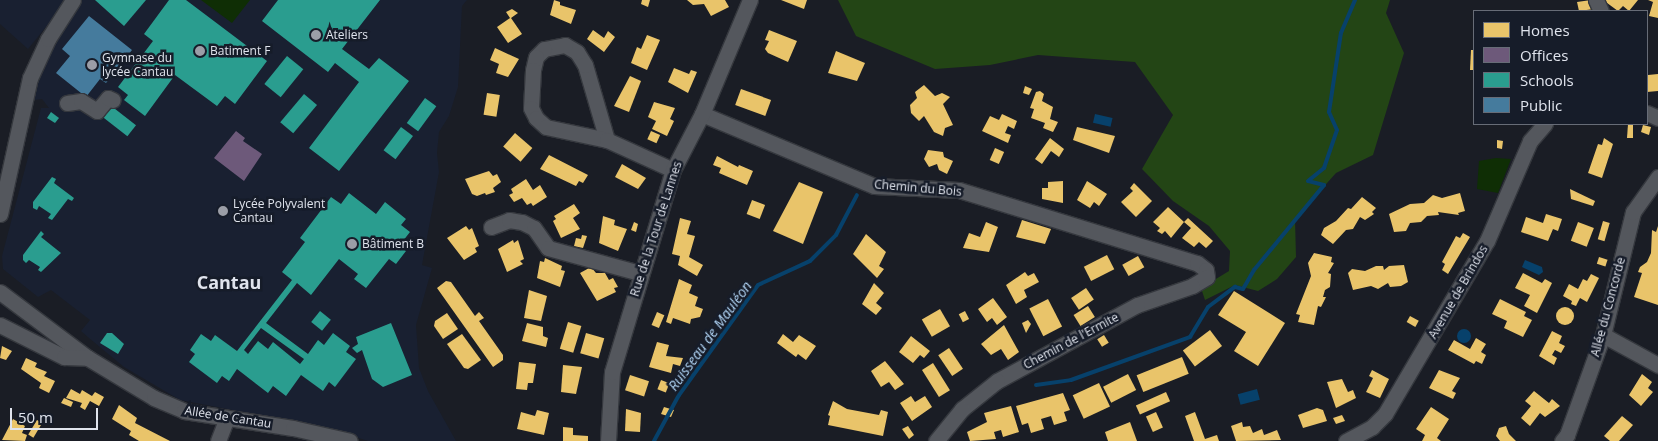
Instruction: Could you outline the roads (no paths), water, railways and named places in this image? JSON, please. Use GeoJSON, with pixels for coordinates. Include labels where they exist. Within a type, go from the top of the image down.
{"type":"FeatureCollection","features":[{"type":"Feature","properties":{"kind":"street"},"geometry":{"type":"LineString","coordinates":[[0,214],[30,78],[45,45],[73,0]]}},
{"type":"Feature","properties":{"kind":"street","name":"Rue de la Tour de Lannes"},"geometry":{"type":"LineString","coordinates":[[608,441],[612,372],[640,273],[673,170],[702,114],[750,0]]}},
{"type":"Feature","properties":{"kind":"street"},"geometry":{"type":"LineString","coordinates":[[607,140],[585,65],[577,52],[565,45],[544,49],[536,57],[533,70],[531,108],[536,118],[546,127],[607,140],[673,170]]}},
{"type":"Feature","properties":{"kind":"street"},"geometry":{"type":"LineString","coordinates":[[67,103],[80,101],[97,111],[108,98],[113,100]]}},
{"type":"Feature","properties":{"kind":"street","name":"Chemin du Bois"},"geometry":{"type":"LineString","coordinates":[[702,114],[874,186],[960,190],[1196,263]]}},
{"type":"Feature","properties":{"kind":"street","name":"Avenue de Brindos"},"geometry":{"type":"LineString","coordinates":[[1346,441],[1372,427],[1385,414],[1488,241],[1530,141],[1544,125]]}},
{"type":"Feature","properties":{"kind":"street","name":"Allée du Concorde"},"geometry":{"type":"LineString","coordinates":[[1562,441],[1567,434],[1603,336],[1633,212],[1658,176]]}},
{"type":"Feature","properties":{"kind":"street"},"geometry":{"type":"LineString","coordinates":[[491,227],[509,220],[522,222],[534,228],[541,242],[548,248],[640,273]]}},
{"type":"Feature","properties":{"kind":"street","name":"Chemin de l'Ermite"},"geometry":{"type":"LineString","coordinates":[[936,441],[962,409],[997,381],[1137,305],[1192,286],[1207,277],[1206,270],[1196,263]]}},
{"type":"Feature","properties":{"kind":"street","name":"Allée de Cantau"},"geometry":{"type":"LineString","coordinates":[[0,292],[88,358],[161,402],[184,411],[293,428],[350,441]]}},
{"type":"Feature","properties":{"kind":"street","name":"Allée de Cantau"},"geometry":{"type":"LineString","coordinates":[[0,325],[64,357],[88,358]]}},
{"type":"Feature","properties":{"kind":"street"},"geometry":{"type":"LineString","coordinates":[[1603,336],[1658,365]]}},
{"type":"Feature","properties":{"kind":"street"},"geometry":{"type":"LineString","coordinates":[[218,441],[227,418]]}},
{"type":"Feature","properties":{"kind":"water"},"geometry":{"type":"Polygon","coordinates":[[[1095,114],[1113,118],[1111,127],[1093,123],[1095,114]]]}},
{"type":"Feature","properties":{"kind":"water"},"geometry":{"type":"Polygon","coordinates":[[[1525,260],[1542,267],[1543,272],[1539,275],[1522,267],[1525,260]]]}},
{"type":"Feature","properties":{"kind":"water"},"geometry":{"type":"Polygon","coordinates":[[[1461,329],[1467,329],[1471,336],[1467,343],[1461,343],[1457,339],[1457,333],[1461,329]]]}},
{"type":"Feature","properties":{"kind":"water"},"geometry":{"type":"Polygon","coordinates":[[[1257,389],[1260,400],[1241,405],[1238,394],[1257,389]]]}},
{"type":"Feature","properties":{"kind":"waterway"},"geometry":{"type":"LineString","coordinates":[[1036,385],[1071,380],[1190,337],[1208,307],[1235,287],[1243,289],[1254,270],[1324,185],[1308,181],[1324,168],[1337,130],[1329,112],[1341,33],[1355,0]]}},
{"type":"Feature","properties":{"kind":"waterway","name":"Ruisseau de Mauléon"},"geometry":{"type":"LineString","coordinates":[[654,441],[679,395],[758,285],[810,261],[836,235],[857,195]]}},
{"type":"Feature","properties":{"kind":"place","name":"Ateliers"},"geometry":{"type":"Point","coordinates":[316,35]}},
{"type":"Feature","properties":{"kind":"place","name":"Batiment F"},"geometry":{"type":"Point","coordinates":[200,51]}},
{"type":"Feature","properties":{"kind":"place","name":"Gymnase du lycée Cantau"},"geometry":{"type":"Point","coordinates":[92,65]}},
{"type":"Feature","properties":{"kind":"place","name":"Lycée Polyvalent Cantau"},"geometry":{"type":"Point","coordinates":[223,211]}},
{"type":"Feature","properties":{"kind":"place","name":"Bâtiment B"},"geometry":{"type":"Point","coordinates":[352,244]}},
{"type":"Feature","properties":{"kind":"district","name":"Cantau"},"geometry":{"type":"Point","coordinates":[229,282]}}]}
